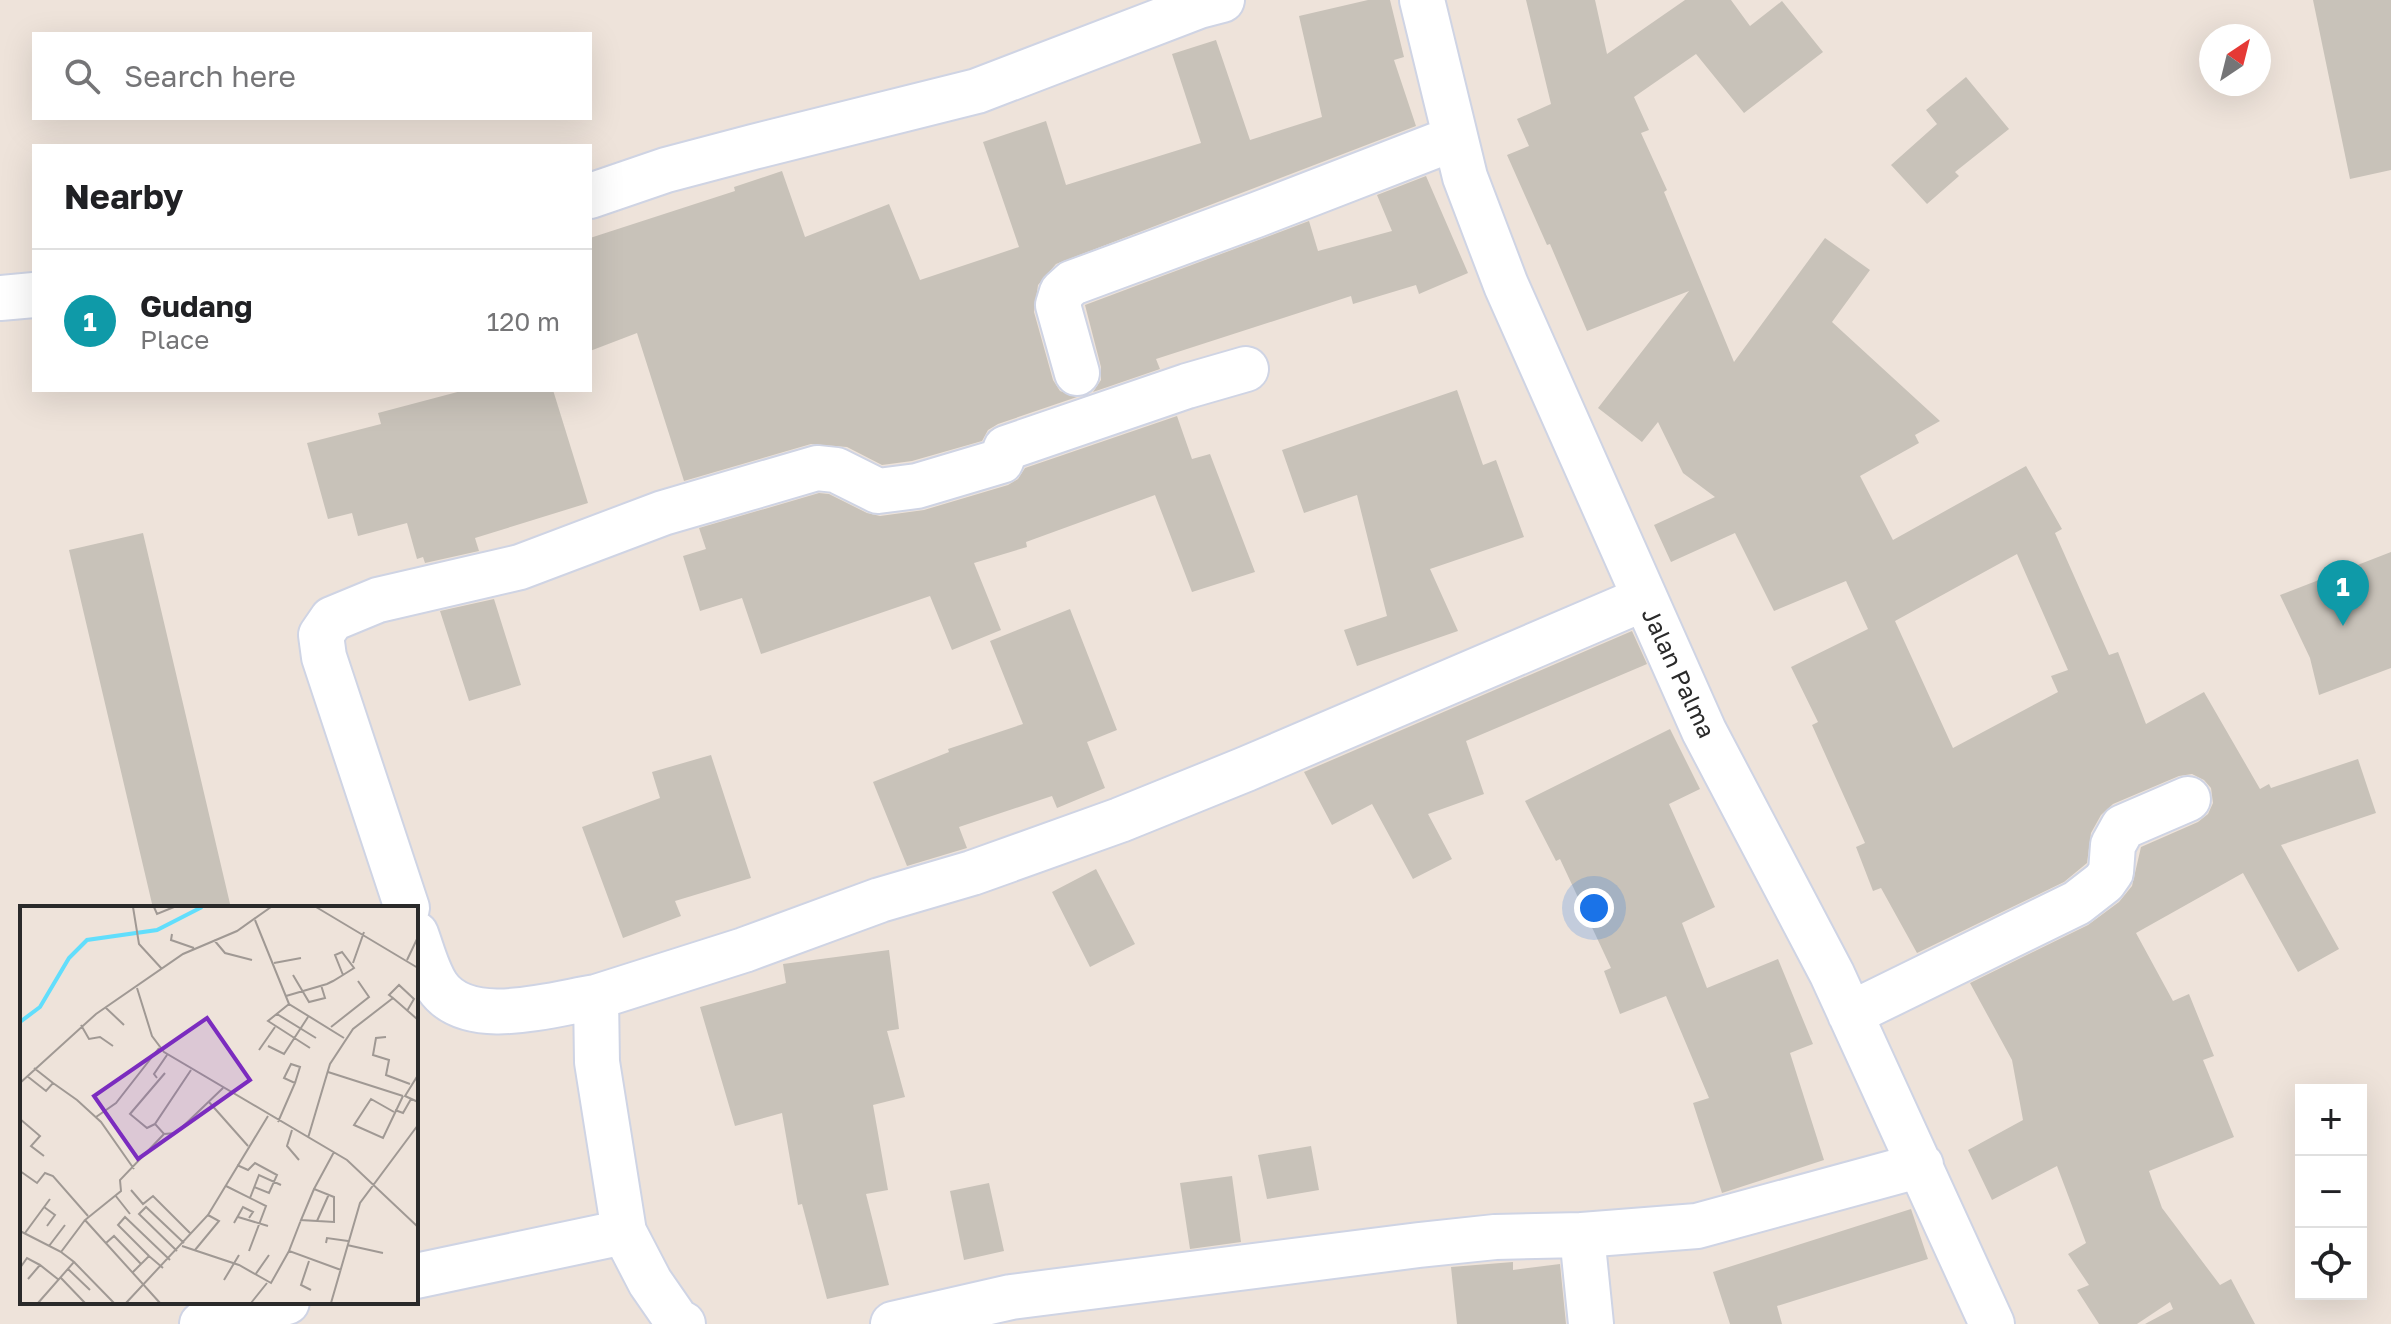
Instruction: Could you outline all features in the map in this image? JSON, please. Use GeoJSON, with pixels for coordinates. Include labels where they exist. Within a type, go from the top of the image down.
{"type":"FeatureCollection","features":[{"type":"Feature","properties":{"kind":"street"},"geometry":{"type":"LineString","coordinates":[[592,195],[666,170],[977,91],[1222,0]]}},
{"type":"Feature","properties":{"kind":"street","name":"Jalan Palma"},"geometry":{"type":"LineString","coordinates":[[1422,0],[1465,177],[1506,285],[1704,731],[1850,1014],[1992,1324]]}},
{"type":"Feature","properties":{"kind":"street"},"geometry":{"type":"LineString","coordinates":[[1077,373],[1058,305],[1062,292],[1072,283],[1455,138]]}},
{"type":"Feature","properties":{"kind":"street"},"geometry":{"type":"LineString","coordinates":[[0,298],[32,295]]}},
{"type":"Feature","properties":{"kind":"street"},"geometry":{"type":"LineString","coordinates":[[406,906],[324,657],[321,635],[332,619],[378,600],[520,567],[663,513],[817,468],[836,470],[878,491],[917,486],[1001,461],[1006,448],[1017,444],[1246,369]]}},
{"type":"Feature","properties":{"kind":"street"},"geometry":{"type":"LineString","coordinates":[[418,939],[437,986],[451,1001],[474,1010],[500,1012],[596,997],[744,950],[880,900],[972,873],[1120,820],[1643,599]]}},
{"type":"Feature","properties":{"kind":"street"},"geometry":{"type":"LineString","coordinates":[[1850,1014],[2077,903],[2104,882],[2111,872],[2113,845],[2123,827],[2188,799]]}},
{"type":"Feature","properties":{"kind":"street"},"geometry":{"type":"LineString","coordinates":[[596,997],[597,1062],[624,1232],[650,1282],[677,1321],[683,1324]]}},
{"type":"Feature","properties":{"kind":"street"},"geometry":{"type":"LineString","coordinates":[[893,1324],[1011,1297],[1419,1245],[1495,1237],[1582,1235],[1697,1226],[1921,1165]]}},
{"type":"Feature","properties":{"kind":"street"},"geometry":{"type":"LineString","coordinates":[[418,1276],[624,1232]]}},
{"type":"Feature","properties":{"kind":"street"},"geometry":{"type":"LineString","coordinates":[[1582,1235],[1591,1324]]}},
{"type":"Feature","properties":{"kind":"street"},"geometry":{"type":"LineString","coordinates":[[202,1324],[279,1304]]}},
{"type":"Feature","properties":{"kind":"building"},"geometry":{"type":"Polygon","coordinates":[[[1368,0],[1390,0],[1404,57],[1394,60],[1416,126],[1056,264],[1038,285],[1034,312],[1053,380],[1060,391],[1077,397],[998,424],[988,430],[982,441],[912,461],[882,465],[847,447],[811,444],[684,481],[637,333],[592,350],[592,237],[735,191],[734,187],[782,171],[805,237],[889,204],[920,280],[1019,247],[983,142],[1046,121],[1066,185],[1201,143],[1172,54],[1216,40],[1250,140],[1322,117],[1299,16],[1368,0]]]}},
{"type":"Feature","properties":{"kind":"building"},"geometry":{"type":"Polygon","coordinates":[[[1526,0],[1595,0],[1607,54],[1685,0],[1731,0],[1750,26],[1782,1],[1823,52],[1744,113],[1696,54],[1634,97],[1649,130],[1641,133],[1667,190],[1664,192],[1734,362],[1825,238],[1870,270],[1832,322],[1940,421],[1915,435],[1919,443],[1860,476],[1893,540],[2026,466],[2062,529],[2055,533],[2109,655],[2118,652],[2146,724],[2204,692],[2260,789],[2358,759],[2376,813],[2281,845],[2339,949],[2298,972],[2243,873],[2136,933],[2173,1001],[2189,994],[2214,1056],[2203,1060],[2234,1137],[2149,1171],[2162,1208],[2220,1285],[2231,1279],[2255,1324],[2145,1324],[2173,1309],[2170,1302],[2137,1324],[2099,1324],[2077,1290],[2089,1285],[2068,1254],[2086,1243],[2057,1166],[1992,1200],[1968,1150],[2023,1120],[2012,1060],[1970,983],[2088,925],[2119,902],[2132,886],[2141,847],[2198,822],[2208,814],[2213,803],[2211,788],[2192,774],[2179,776],[2113,804],[2101,815],[2091,833],[2087,863],[2064,882],[1917,953],[1881,888],[1873,891],[1856,847],[1865,843],[1812,725],[1818,722],[1791,667],[1868,629],[1846,581],[1774,611],[1735,533],[1671,562],[1654,525],[1715,497],[1683,473],[1658,422],[1642,442],[1598,408],[1689,291],[1587,331],[1507,155],[1529,146],[1517,119],[1551,104],[1526,0]],[[2017,554],[1895,621],[1953,748],[2058,692],[2051,676],[2068,670],[2017,554]]]}},
{"type":"Feature","properties":{"kind":"building"},"geometry":{"type":"Polygon","coordinates":[[[2313,0],[2391,0],[2391,170],[2350,179],[2313,0]]]}},
{"type":"Feature","properties":{"kind":"building"},"geometry":{"type":"Polygon","coordinates":[[[1966,77],[2009,129],[1955,172],[1959,176],[1927,204],[1891,165],[1937,124],[1926,110],[1966,77]]]}},
{"type":"Feature","properties":{"kind":"building"},"geometry":{"type":"Polygon","coordinates":[[[1426,176],[1468,273],[1419,294],[1416,285],[1353,304],[1351,296],[1156,359],[1160,369],[1093,392],[1101,380],[1101,367],[1085,305],[1309,221],[1318,251],[1392,231],[1377,195],[1426,176]]]}},
{"type":"Feature","properties":{"kind":"building"},"geometry":{"type":"Polygon","coordinates":[[[1457,390],[1483,465],[1496,460],[1524,537],[1430,569],[1458,631],[1357,666],[1344,630],[1387,616],[1357,495],[1304,513],[1282,450],[1457,390]]]}},
{"type":"Feature","properties":{"kind":"building"},"geometry":{"type":"Polygon","coordinates":[[[457,392],[554,392],[588,503],[475,538],[479,551],[425,563],[423,557],[417,559],[407,523],[358,536],[352,513],[328,519],[307,443],[381,424],[378,413],[457,392]]]}},
{"type":"Feature","properties":{"kind":"building"},"geometry":{"type":"Polygon","coordinates":[[[1177,416],[1192,459],[1210,454],[1255,572],[1192,592],[1155,495],[1026,542],[1027,547],[974,563],[1001,630],[952,650],[930,596],[761,654],[742,598],[700,611],[683,556],[706,549],[699,528],[819,493],[829,494],[880,516],[924,510],[1008,485],[1018,479],[1025,468],[1177,416]]]}},
{"type":"Feature","properties":{"kind":"building"},"geometry":{"type":"Polygon","coordinates":[[[143,533],[231,906],[153,906],[69,550],[143,533]]]}},
{"type":"Feature","properties":{"kind":"building"},"geometry":{"type":"Polygon","coordinates":[[[2391,552],[2391,668],[2319,695],[2310,658],[2280,595],[2391,552]]]}},
{"type":"Feature","properties":{"kind":"building"},"geometry":{"type":"Polygon","coordinates":[[[494,599],[521,685],[469,701],[440,611],[494,599]]]}},
{"type":"Feature","properties":{"kind":"building"},"geometry":{"type":"Polygon","coordinates":[[[1070,609],[1117,730],[1087,742],[1105,788],[1057,808],[1052,796],[959,827],[967,848],[907,866],[873,782],[949,752],[948,749],[1023,724],[990,641],[1070,609]]]}},
{"type":"Feature","properties":{"kind":"building"},"geometry":{"type":"Polygon","coordinates":[[[1632,631],[1647,664],[1466,741],[1484,794],[1428,814],[1452,859],[1413,879],[1372,804],[1332,825],[1304,772],[1632,631]]]}},
{"type":"Feature","properties":{"kind":"building"},"geometry":{"type":"Polygon","coordinates":[[[1670,729],[1700,789],[1669,804],[1715,907],[1682,923],[1707,988],[1778,959],[1813,1044],[1790,1053],[1824,1160],[1722,1193],[1693,1103],[1709,1098],[1666,996],[1620,1014],[1604,971],[1611,968],[1560,859],[1556,861],[1525,801],[1670,729]]]}},
{"type":"Feature","properties":{"kind":"building"},"geometry":{"type":"Polygon","coordinates":[[[711,755],[751,878],[675,901],[681,916],[623,938],[582,827],[660,798],[652,772],[711,755]]]}},
{"type":"Feature","properties":{"kind":"building"},"geometry":{"type":"Polygon","coordinates":[[[1096,869],[1135,944],[1090,967],[1052,892],[1096,869]]]}},
{"type":"Feature","properties":{"kind":"building"},"geometry":{"type":"Polygon","coordinates":[[[889,950],[899,1029],[887,1031],[905,1097],[873,1105],[888,1190],[866,1194],[889,1285],[827,1299],[802,1204],[798,1205],[782,1113],[735,1126],[700,1007],[786,983],[783,964],[889,950]]]}},
{"type":"Feature","properties":{"kind":"building"},"geometry":{"type":"Polygon","coordinates":[[[1311,1146],[1319,1190],[1267,1199],[1258,1155],[1311,1146]]]}},
{"type":"Feature","properties":{"kind":"building"},"geometry":{"type":"Polygon","coordinates":[[[1232,1176],[1241,1242],[1190,1249],[1180,1183],[1232,1176]]]}},
{"type":"Feature","properties":{"kind":"building"},"geometry":{"type":"Polygon","coordinates":[[[989,1183],[1004,1251],[964,1260],[950,1191],[989,1183]]]}},
{"type":"Feature","properties":{"kind":"building"},"geometry":{"type":"Polygon","coordinates":[[[1911,1209],[1928,1259],[1777,1306],[1782,1324],[1730,1324],[1713,1272],[1911,1209]]]}},
{"type":"Feature","properties":{"kind":"building"},"geometry":{"type":"Polygon","coordinates":[[[1513,1262],[1513,1270],[1560,1264],[1566,1324],[1457,1324],[1451,1267],[1513,1262]]]}},
{"type":"Feature","properties":{"kind":"place","name":"Gudang"},"geometry":{"type":"Point","coordinates":[2343,626]}}]}
